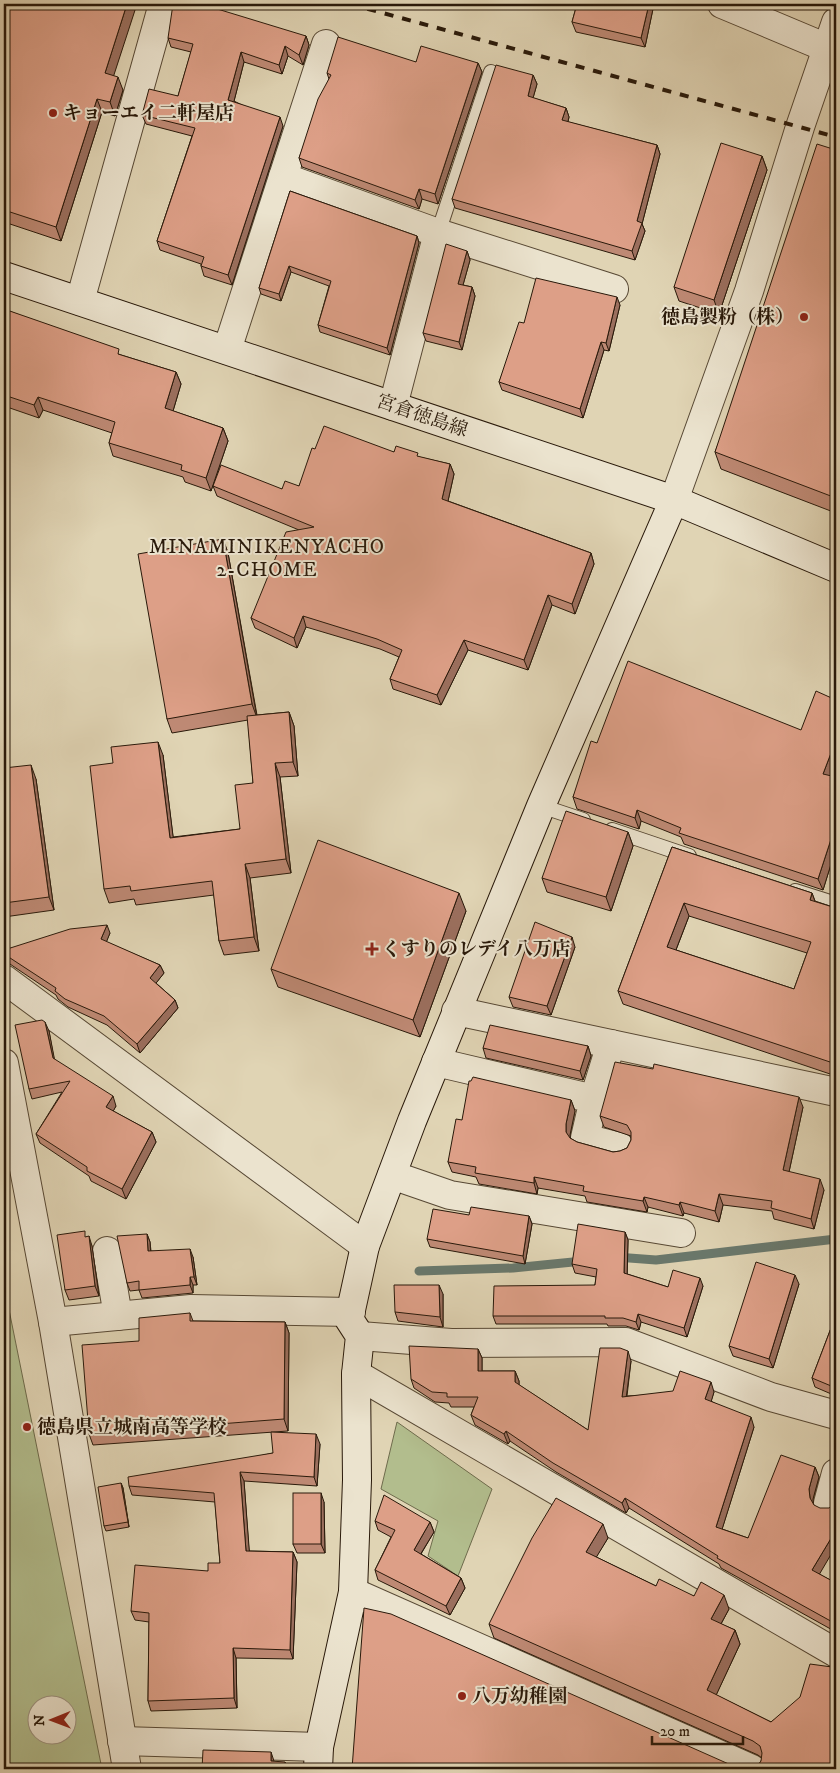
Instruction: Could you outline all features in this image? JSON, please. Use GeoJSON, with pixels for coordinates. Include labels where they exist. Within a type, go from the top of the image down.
{"type":"FeatureCollection","features":[{"type":"Feature","properties":{"kind":"street"},"geometry":{"type":"LineString","coordinates":[[80,301],[163,4]]}},
{"type":"Feature","properties":{"kind":"street"},"geometry":{"type":"LineString","coordinates":[[722,4],[827,48]]}},
{"type":"Feature","properties":{"kind":"street"},"geometry":{"type":"LineString","coordinates":[[122,1741],[318,1758],[353,1592],[357,1480],[356,1324],[365,1246],[456,1011],[540,806],[674,500],[749,291],[800,127],[836,22]]}},
{"type":"Feature","properties":{"kind":"street"},"geometry":{"type":"LineString","coordinates":[[227,350],[326,44]]}},
{"type":"Feature","properties":{"kind":"street"},"geometry":{"type":"LineString","coordinates":[[283,177],[438,233],[614,289]]}},
{"type":"Feature","properties":{"kind":"street"},"geometry":{"type":"LineString","coordinates":[[393,406],[438,233]]}},
{"type":"Feature","properties":{"kind":"street","name":"宮倉徳島線"},"geometry":{"type":"LineString","coordinates":[[4,276],[674,500],[836,568]]}},
{"type":"Feature","properties":{"kind":"street"},"geometry":{"type":"LineString","coordinates":[[4,980],[365,1246]]}},
{"type":"Feature","properties":{"kind":"street"},"geometry":{"type":"LineString","coordinates":[[456,1011],[836,1092]]}},
{"type":"Feature","properties":{"kind":"street"},"geometry":{"type":"LineString","coordinates":[[611,1044],[594,1099],[585,1138],[620,1147]]}},
{"type":"Feature","properties":{"kind":"street"},"geometry":{"type":"LineString","coordinates":[[436,1062],[594,1099]]}},
{"type":"Feature","properties":{"kind":"street"},"geometry":{"type":"LineString","coordinates":[[4,1064],[53,1322],[127,1769]]}},
{"type":"Feature","properties":{"kind":"street"},"geometry":{"type":"LineString","coordinates":[[392,1174],[450,1195],[681,1233]]}},
{"type":"Feature","properties":{"kind":"street"},"geometry":{"type":"LineString","coordinates":[[107,1251],[118,1316]]}},
{"type":"Feature","properties":{"kind":"street"},"geometry":{"type":"LineString","coordinates":[[53,1322],[190,1309],[356,1324],[451,1343],[626,1342],[771,1397],[836,1414]]}},
{"type":"Feature","properties":{"kind":"street"},"geometry":{"type":"LineString","coordinates":[[356,1374],[836,1653]]}},
{"type":"Feature","properties":{"kind":"street"},"geometry":{"type":"LineString","coordinates":[[828,1503],[836,1473]]}},
{"type":"Feature","properties":{"kind":"street"},"geometry":{"type":"LineString","coordinates":[[353,1592],[752,1769]]}},
{"type":"Feature","properties":{"kind":"lane"},"geometry":{"type":"LineString","coordinates":[[438,233],[492,72]]}},
{"type":"Feature","properties":{"kind":"lane"},"geometry":{"type":"LineString","coordinates":[[540,806],[707,861]]}},
{"type":"Feature","properties":{"kind":"lane"},"geometry":{"type":"LineString","coordinates":[[781,886],[836,904]]}},
{"type":"Feature","properties":{"kind":"green space","name":"徳島県立城南高等学校"},"geometry":{"type":"Polygon","coordinates":[[[4,1285],[102,1769],[4,1769],[4,1285]]]}},
{"type":"Feature","properties":{"kind":"green space"},"geometry":{"type":"Polygon","coordinates":[[[397,1422],[492,1489],[458,1576],[428,1556],[438,1521],[381,1489],[397,1422]]]}},
{"type":"Feature","properties":{"kind":"building","name":"キョーエイ二軒屋店"},"geometry":{"type":"Polygon","coordinates":[[[4,4],[127,4],[105,73],[118,77],[110,102],[97,99],[56,227],[4,210],[4,4]]]}},
{"type":"Feature","properties":{"kind":"building"},"geometry":{"type":"Polygon","coordinates":[[[173,4],[201,4],[306,36],[299,55],[285,46],[279,65],[241,52],[228,100],[280,117],[228,275],[201,266],[204,257],[157,241],[195,128],[142,115],[149,89],[178,96],[193,44],[168,38],[173,4]]]}},
{"type":"Feature","properties":{"kind":"building"},"geometry":{"type":"Polygon","coordinates":[[[577,4],[649,4],[641,38],[572,22],[577,4]]]}},
{"type":"Feature","properties":{"kind":"building"},"geometry":{"type":"Polygon","coordinates":[[[338,37],[416,62],[421,46],[478,63],[435,194],[419,189],[415,200],[299,158],[318,99],[331,75],[327,73],[338,37]]]}},
{"type":"Feature","properties":{"kind":"building"},"geometry":{"type":"Polygon","coordinates":[[[496,65],[533,75],[528,96],[566,108],[562,120],[657,145],[637,221],[642,223],[632,251],[452,199],[496,65]]]}},
{"type":"Feature","properties":{"kind":"building"},"geometry":{"type":"Polygon","coordinates":[[[721,143],[762,156],[714,300],[674,287],[721,143]]]}},
{"type":"Feature","properties":{"kind":"building","name":"徳島製粉（株）"},"geometry":{"type":"Polygon","coordinates":[[[817,144],[836,150],[836,498],[715,452],[817,144]]]}},
{"type":"Feature","properties":{"kind":"building"},"geometry":{"type":"Polygon","coordinates":[[[290,191],[417,236],[387,348],[318,325],[331,281],[289,266],[279,294],[259,288],[290,191]]]}},
{"type":"Feature","properties":{"kind":"building"},"geometry":{"type":"Polygon","coordinates":[[[446,244],[467,251],[458,284],[472,287],[459,342],[423,333],[446,244]]]}},
{"type":"Feature","properties":{"kind":"building"},"geometry":{"type":"Polygon","coordinates":[[[536,278],[617,297],[606,343],[601,342],[580,409],[499,382],[519,322],[524,323],[536,278]]]}},
{"type":"Feature","properties":{"kind":"building"},"geometry":{"type":"Polygon","coordinates":[[[4,309],[119,349],[118,354],[176,372],[165,408],[223,428],[206,478],[181,470],[182,465],[109,443],[115,422],[38,397],[34,405],[4,395],[4,309]]]}},
{"type":"Feature","properties":{"kind":"building"},"geometry":{"type":"Polygon","coordinates":[[[324,426],[394,452],[396,446],[418,453],[417,456],[450,464],[442,499],[591,553],[572,604],[548,595],[524,660],[464,640],[437,695],[390,679],[402,650],[377,639],[303,616],[294,638],[251,618],[286,532],[314,527],[213,486],[221,465],[282,489],[285,481],[299,486],[312,448],[315,449],[324,426]]]}},
{"type":"Feature","properties":{"kind":"building"},"geometry":{"type":"Polygon","coordinates":[[[223,539],[252,704],[167,719],[138,554],[223,539]]]}},
{"type":"Feature","properties":{"kind":"building"},"geometry":{"type":"Polygon","coordinates":[[[628,661],[801,730],[816,691],[836,700],[836,740],[823,774],[836,777],[836,824],[818,879],[679,833],[681,828],[637,810],[635,818],[573,797],[591,741],[597,743],[628,661]]]}},
{"type":"Feature","properties":{"kind":"building"},"geometry":{"type":"Polygon","coordinates":[[[289,712],[293,762],[275,763],[286,859],[245,864],[254,937],[219,941],[212,881],[131,891],[130,886],[104,889],[90,766],[113,763],[111,747],[158,742],[170,838],[240,829],[235,785],[253,783],[247,716],[289,712]]]}},
{"type":"Feature","properties":{"kind":"building"},"geometry":{"type":"Polygon","coordinates":[[[31,765],[49,897],[4,903],[4,768],[31,765]]]}},
{"type":"Feature","properties":{"kind":"building"},"geometry":{"type":"Polygon","coordinates":[[[566,811],[628,832],[606,897],[542,878],[566,811]]]}},
{"type":"Feature","properties":{"kind":"building","name":"くすりのレデイ八万店"},"geometry":{"type":"Polygon","coordinates":[[[318,840],[459,893],[413,1020],[271,969],[318,840]]]}},
{"type":"Feature","properties":{"kind":"building"},"geometry":{"type":"Polygon","coordinates":[[[672,847],[812,893],[810,900],[836,908],[836,1064],[618,991],[672,847]],[[684,903],[667,947],[794,989],[811,942],[684,903]]]}},
{"type":"Feature","properties":{"kind":"building"},"geometry":{"type":"Polygon","coordinates":[[[535,922],[572,937],[547,1006],[509,997],[535,922]]]}},
{"type":"Feature","properties":{"kind":"building"},"geometry":{"type":"Polygon","coordinates":[[[107,925],[101,939],[160,965],[150,978],[175,1000],[137,1044],[104,1016],[65,999],[55,991],[56,988],[4,954],[4,950],[70,929],[107,925]]]}},
{"type":"Feature","properties":{"kind":"building"},"geometry":{"type":"Polygon","coordinates":[[[42,1020],[45,1022],[53,1058],[113,1096],[106,1107],[152,1132],[122,1189],[87,1171],[87,1167],[36,1134],[70,1081],[29,1089],[15,1025],[42,1020]]]}},
{"type":"Feature","properties":{"kind":"building"},"geometry":{"type":"Polygon","coordinates":[[[490,1025],[588,1046],[580,1071],[483,1048],[490,1025]]]}},
{"type":"Feature","properties":{"kind":"building"},"geometry":{"type":"Polygon","coordinates":[[[615,1062],[653,1069],[654,1064],[799,1097],[783,1170],[820,1179],[811,1219],[771,1208],[772,1201],[719,1194],[715,1211],[680,1202],[679,1205],[644,1197],[643,1201],[583,1191],[584,1186],[534,1177],[534,1183],[475,1173],[476,1167],[448,1162],[456,1119],[462,1120],[469,1081],[473,1077],[571,1100],[566,1124],[566,1132],[570,1138],[577,1142],[613,1152],[627,1148],[631,1140],[631,1132],[627,1125],[600,1116],[615,1062]]]}},
{"type":"Feature","properties":{"kind":"building"},"geometry":{"type":"Polygon","coordinates":[[[471,1207],[529,1216],[523,1256],[427,1239],[433,1209],[469,1215],[471,1207]]]}},
{"type":"Feature","properties":{"kind":"building"},"geometry":{"type":"Polygon","coordinates":[[[578,1224],[625,1232],[624,1273],[668,1287],[673,1270],[700,1278],[684,1328],[638,1314],[636,1322],[623,1318],[605,1318],[605,1316],[493,1316],[494,1286],[595,1285],[597,1269],[572,1264],[578,1224]]]}},
{"type":"Feature","properties":{"kind":"building"},"geometry":{"type":"Polygon","coordinates":[[[85,1231],[85,1237],[89,1236],[95,1286],[65,1290],[57,1235],[85,1231]]]}},
{"type":"Feature","properties":{"kind":"building"},"geometry":{"type":"Polygon","coordinates":[[[147,1234],[148,1251],[190,1249],[194,1277],[190,1277],[190,1285],[139,1290],[139,1281],[127,1283],[117,1236],[147,1234]]]}},
{"type":"Feature","properties":{"kind":"building"},"geometry":{"type":"Polygon","coordinates":[[[756,1262],[795,1275],[769,1359],[729,1346],[756,1262]]]}},
{"type":"Feature","properties":{"kind":"building"},"geometry":{"type":"Polygon","coordinates":[[[394,1285],[439,1285],[440,1317],[395,1312],[394,1285]]]}},
{"type":"Feature","properties":{"kind":"building"},"geometry":{"type":"Polygon","coordinates":[[[190,1313],[190,1321],[285,1322],[284,1419],[89,1434],[82,1345],[139,1341],[139,1318],[190,1313]]]}},
{"type":"Feature","properties":{"kind":"building"},"geometry":{"type":"Polygon","coordinates":[[[836,1315],[836,1388],[812,1378],[836,1315]]]}},
{"type":"Feature","properties":{"kind":"building"},"geometry":{"type":"Polygon","coordinates":[[[409,1346],[478,1349],[478,1371],[515,1371],[515,1382],[588,1430],[600,1348],[620,1348],[628,1351],[622,1397],[673,1391],[680,1371],[711,1382],[705,1399],[751,1417],[716,1527],[748,1538],[781,1455],[815,1467],[809,1489],[810,1498],[814,1505],[820,1508],[829,1508],[836,1503],[836,1530],[812,1570],[836,1583],[836,1624],[717,1558],[718,1556],[625,1498],[622,1503],[553,1463],[506,1431],[504,1434],[471,1415],[478,1397],[447,1397],[447,1393],[432,1392],[411,1379],[409,1346]]]}},
{"type":"Feature","properties":{"kind":"building"},"geometry":{"type":"Polygon","coordinates":[[[271,1432],[316,1434],[314,1477],[240,1472],[246,1551],[293,1552],[290,1650],[233,1648],[234,1698],[148,1701],[149,1613],[131,1611],[135,1565],[208,1571],[208,1563],[220,1563],[214,1493],[129,1486],[128,1477],[273,1453],[271,1432]]]}},
{"type":"Feature","properties":{"kind":"building"},"geometry":{"type":"Polygon","coordinates":[[[121,1483],[128,1522],[104,1526],[98,1487],[121,1483]]]}},
{"type":"Feature","properties":{"kind":"building"},"geometry":{"type":"Polygon","coordinates":[[[293,1493],[321,1493],[321,1544],[293,1544],[293,1493]]]}},
{"type":"Feature","properties":{"kind":"building"},"geometry":{"type":"Polygon","coordinates":[[[384,1495],[430,1522],[414,1550],[461,1578],[446,1606],[375,1570],[395,1530],[375,1521],[384,1495]]]}},
{"type":"Feature","properties":{"kind":"building"},"geometry":{"type":"Polygon","coordinates":[[[556,1498],[603,1524],[586,1552],[656,1586],[659,1579],[694,1596],[701,1582],[724,1595],[711,1619],[735,1630],[707,1690],[771,1722],[800,1697],[810,1664],[832,1667],[832,1677],[836,1680],[836,1769],[752,1769],[756,1768],[761,1761],[762,1753],[760,1746],[753,1741],[489,1624],[532,1538],[556,1498]]]}},
{"type":"Feature","properties":{"kind":"building","name":"八万幼稚園"},"geometry":{"type":"Polygon","coordinates":[[[364,1608],[391,1614],[740,1769],[352,1769],[364,1608]]]}},
{"type":"Feature","properties":{"kind":"building"},"geometry":{"type":"Polygon","coordinates":[[[203,1750],[271,1752],[271,1761],[285,1762],[285,1769],[202,1769],[203,1750]]]}},
{"type":"Feature","properties":{"kind":"waterway"},"geometry":{"type":"LineString","coordinates":[[616,1257],[656,1260],[836,1239]]}},
{"type":"Feature","properties":{"kind":"waterway"},"geometry":{"type":"LineString","coordinates":[[419,1271],[513,1268],[583,1261]]}},
{"type":"Feature","properties":{"kind":"railway"},"geometry":{"type":"LineString","coordinates":[[350,4],[836,137]]}},
{"type":"Feature","properties":{"kind":"place","name":"キョーエイ二軒屋店"},"geometry":{"type":"Point","coordinates":[53,113]}},
{"type":"Feature","properties":{"kind":"place","name":"徳島製粉（株）"},"geometry":{"type":"Point","coordinates":[804,317]}},
{"type":"Feature","properties":{"kind":"place","name":"くすりのレデイ八万店"},"geometry":{"type":"Point","coordinates":[372,949]}},
{"type":"Feature","properties":{"kind":"place","name":"徳島県立城南高等学校"},"geometry":{"type":"Point","coordinates":[27,1427]}},
{"type":"Feature","properties":{"kind":"place","name":"八万幼稚園"},"geometry":{"type":"Point","coordinates":[462,1696]}},
{"type":"Feature","properties":{"kind":"district","name":"MINAMINIKENYACHO 2-CHOME"},"geometry":{"type":"Point","coordinates":[267,558]}}]}
